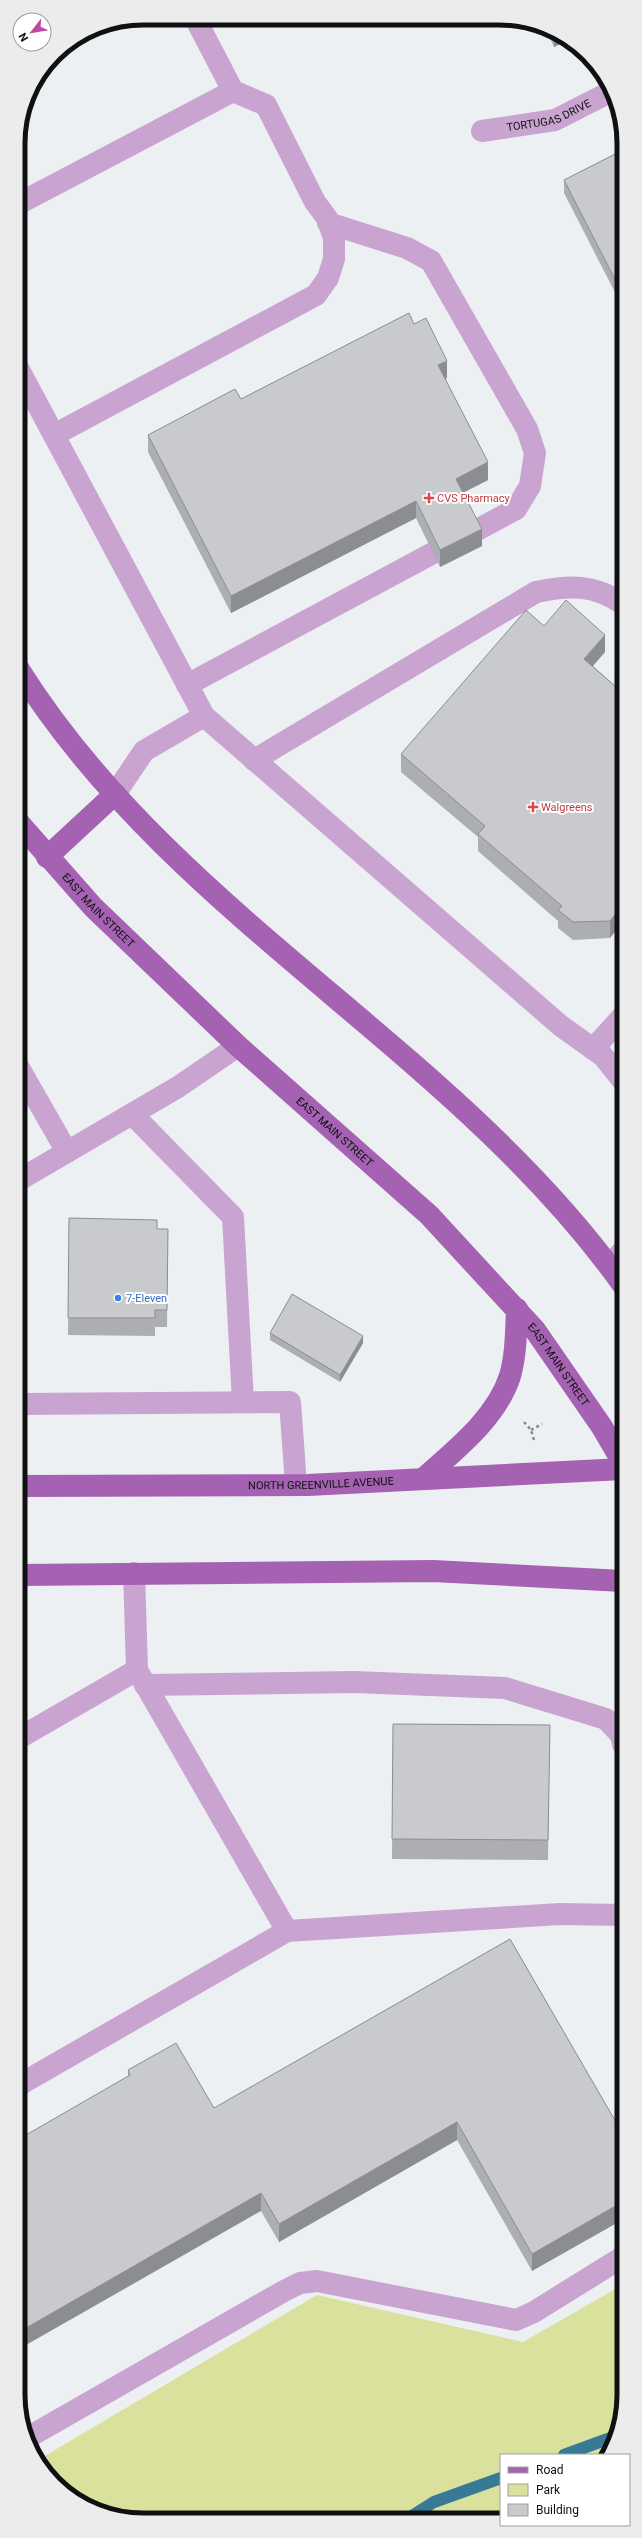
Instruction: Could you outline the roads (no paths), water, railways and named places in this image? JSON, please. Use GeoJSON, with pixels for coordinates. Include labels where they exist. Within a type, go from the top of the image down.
{"type":"FeatureCollection","features":[{"type":"Feature","properties":{"kind":"main road"},"geometry":{"type":"LineString","coordinates":[[25,678],[76,747],[115,794],[161,842],[261,936],[341,1003],[512,1154],[616,1258]]}},
{"type":"Feature","properties":{"kind":"main road"},"geometry":{"type":"LineString","coordinates":[[47,857],[115,794]]}},
{"type":"Feature","properties":{"kind":"main road","name":"EAST MAIN STREET"},"geometry":{"type":"LineString","coordinates":[[25,831],[93,907],[238,1046],[429,1215],[516,1309],[571,1380],[617,1453]]}},
{"type":"Feature","properties":{"kind":"main road"},"geometry":{"type":"LineString","coordinates":[[423,1479],[474,1433],[504,1392],[510,1375],[516,1346],[516,1309]]}},
{"type":"Feature","properties":{"kind":"main road","name":"NORTH GREENVILLE AVENUE"},"geometry":{"type":"LineString","coordinates":[[25,1486],[296,1485],[617,1469]]}},
{"type":"Feature","properties":{"kind":"main road"},"geometry":{"type":"LineString","coordinates":[[25,1575],[433,1571],[617,1581]]}},
{"type":"Feature","properties":{"kind":"street"},"geometry":{"type":"LineString","coordinates":[[54,435],[316,295],[328,278],[334,259],[334,238],[328,224],[315,202],[266,105],[233,91],[199,25]]}},
{"type":"Feature","properties":{"kind":"street"},"geometry":{"type":"LineString","coordinates":[[25,200],[233,91]]}},
{"type":"Feature","properties":{"kind":"street","name":"TORTUGAS DRIVE"},"geometry":{"type":"LineString","coordinates":[[482,131],[555,120],[606,94]]}},
{"type":"Feature","properties":{"kind":"street"},"geometry":{"type":"LineString","coordinates":[[328,224],[407,248],[431,262],[527,429],[536,453],[530,486],[516,509],[475,531]]}},
{"type":"Feature","properties":{"kind":"street"},"geometry":{"type":"LineString","coordinates":[[25,381],[204,716],[561,1026],[603,1056],[617,1074]]}},
{"type":"Feature","properties":{"kind":"street"},"geometry":{"type":"LineString","coordinates":[[187,685],[434,553]]}},
{"type":"Feature","properties":{"kind":"street"},"geometry":{"type":"LineString","coordinates":[[254,760],[536,592],[566,586],[596,590],[617,601]]}},
{"type":"Feature","properties":{"kind":"street"},"geometry":{"type":"LineString","coordinates":[[115,794],[144,751],[204,716]]}},
{"type":"Feature","properties":{"kind":"street"},"geometry":{"type":"LineString","coordinates":[[593,1050],[617,1023]]}},
{"type":"Feature","properties":{"kind":"street"},"geometry":{"type":"LineString","coordinates":[[25,1176],[178,1087],[238,1046]]}},
{"type":"Feature","properties":{"kind":"street"},"geometry":{"type":"LineString","coordinates":[[25,1078],[67,1152]]}},
{"type":"Feature","properties":{"kind":"street"},"geometry":{"type":"LineString","coordinates":[[132,1114],[233,1217],[243,1402]]}},
{"type":"Feature","properties":{"kind":"street"},"geometry":{"type":"LineString","coordinates":[[25,1404],[290,1402],[296,1485]]}},
{"type":"Feature","properties":{"kind":"street"},"geometry":{"type":"LineString","coordinates":[[134,1573],[141,1678],[287,1931]]}},
{"type":"Feature","properties":{"kind":"street"},"geometry":{"type":"LineString","coordinates":[[25,1735],[141,1678],[354,1682],[505,1688],[606,1719],[617,1731]]}},
{"type":"Feature","properties":{"kind":"street"},"geometry":{"type":"LineString","coordinates":[[25,2082],[287,1931],[560,1914],[617,1915]]}},
{"type":"Feature","properties":{"kind":"street"},"geometry":{"type":"LineString","coordinates":[[32,2435],[300,2283],[317,2282],[516,2320],[534,2312],[617,2260]]}},
{"type":"Feature","properties":{"kind":"waterway"},"geometry":{"type":"LineString","coordinates":[[567,2454],[609,2439]]}},
{"type":"Feature","properties":{"kind":"waterway"},"geometry":{"type":"LineString","coordinates":[[417,2513],[434,2502],[500,2478]]}},
{"type":"Feature","properties":{"kind":"place","name":"CVS Pharmacy"},"geometry":{"type":"Point","coordinates":[429,498]}},
{"type":"Feature","properties":{"kind":"place","name":"Walgreens"},"geometry":{"type":"Point","coordinates":[533,807]}},
{"type":"Feature","properties":{"kind":"place","name":"7-Eleven"},"geometry":{"type":"Point","coordinates":[118,1298]}}]}
